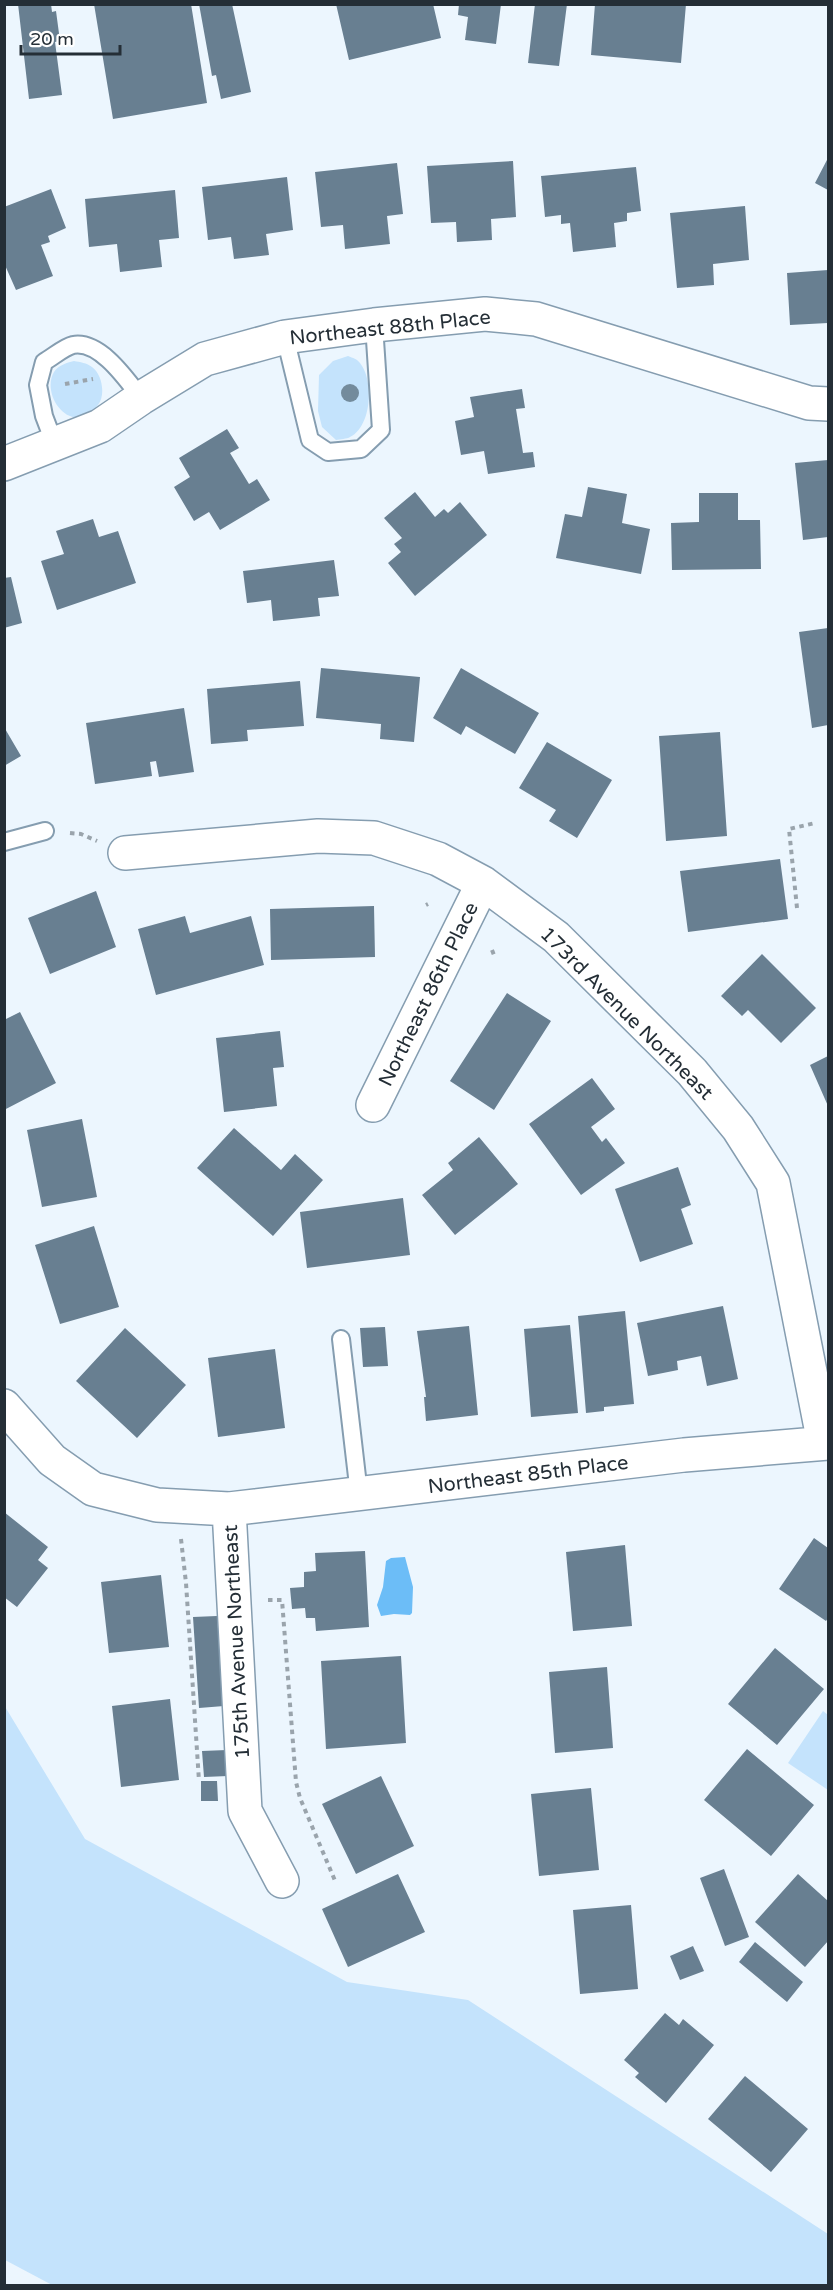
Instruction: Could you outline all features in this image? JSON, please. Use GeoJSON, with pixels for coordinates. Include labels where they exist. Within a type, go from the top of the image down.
{"type":"FeatureCollection","features":[{"type":"Feature","properties":{"kind":"street","name":"Northeast 88th Place"},"geometry":{"type":"LineString","coordinates":[[4,464],[100,426],[205,359],[285,337],[485,314],[536,319],[809,403],[828,404]]}},
{"type":"Feature","properties":{"kind":"street","name":"173rd Avenue Northeast"},"geometry":{"type":"LineString","coordinates":[[125,853],[318,836],[374,838],[438,859],[483,883],[556,937],[692,1072],[738,1128],[773,1183],[826,1443]]}},
{"type":"Feature","properties":{"kind":"street","name":"Northeast 86th Place"},"geometry":{"type":"LineString","coordinates":[[373,1106],[483,883]]}},
{"type":"Feature","properties":{"kind":"street","name":"175th Avenue Northeast"},"geometry":{"type":"LineString","coordinates":[[4,1406],[52,1460],[93,1489],[157,1505],[229,1509],[246,1810],[282,1881]]}},
{"type":"Feature","properties":{"kind":"street","name":"Northeast 85th Place"},"geometry":{"type":"LineString","coordinates":[[229,1509],[684,1455],[826,1443]]}},
{"type":"Feature","properties":{"kind":"lane"},"geometry":{"type":"LineString","coordinates":[[285,337],[310,440],[328,452],[361,449],[381,430],[374,325]]}},
{"type":"Feature","properties":{"kind":"lane"},"geometry":{"type":"LineString","coordinates":[[54,445],[44,416],[38,385],[44,362],[73,345],[92,347],[122,373],[141,398]]}},
{"type":"Feature","properties":{"kind":"lane"},"geometry":{"type":"LineString","coordinates":[[4,842],[45,831]]}},
{"type":"Feature","properties":{"kind":"lane"},"geometry":{"type":"LineString","coordinates":[[341,1339],[359,1494]]}},
{"type":"Feature","properties":{"kind":"path"},"geometry":{"type":"LineString","coordinates":[[62,385],[92,380],[99,376]]}},
{"type":"Feature","properties":{"kind":"path"},"geometry":{"type":"LineString","coordinates":[[798,908],[789,829],[815,823]]}},
{"type":"Feature","properties":{"kind":"path"},"geometry":{"type":"LineString","coordinates":[[45,831],[81,834],[125,853]]}},
{"type":"Feature","properties":{"kind":"path"},"geometry":{"type":"LineString","coordinates":[[181,1538],[199,1781]]}},
{"type":"Feature","properties":{"kind":"path"},"geometry":{"type":"LineString","coordinates":[[265,1600],[282,1600],[296,1782],[300,1798],[336,1883]]}},
{"type":"Feature","properties":{"kind":"shaded area"},"geometry":{"type":"Polygon","coordinates":[[[348,356],[358,360],[367,380],[369,391],[367,413],[363,423],[349,438],[336,440],[322,427],[318,411],[319,375],[333,361],[348,356]]]}},
{"type":"Feature","properties":{"kind":"shaded area"},"geometry":{"type":"Polygon","coordinates":[[[74,361],[88,365],[95,370],[102,390],[98,405],[88,414],[78,417],[69,416],[61,410],[51,392],[54,372],[60,366],[74,361]]]}},
{"type":"Feature","properties":{"kind":"shaded area"},"geometry":{"type":"Polygon","coordinates":[[[4,1705],[85,1839],[347,1982],[468,2000],[828,2234],[828,2285],[54,2286],[5,2260],[4,1705]]]}},
{"type":"Feature","properties":{"kind":"shaded area"},"geometry":{"type":"Polygon","coordinates":[[[823,1711],[828,1715],[828,1790],[788,1763],[823,1711]]]}},
{"type":"Feature","properties":{"kind":"water"},"geometry":{"type":"Polygon","coordinates":[[[405,1557],[413,1587],[412,1613],[381,1616],[377,1605],[383,1587],[386,1561],[391,1558],[405,1557]]]}},
{"type":"Feature","properties":{"kind":"building"},"geometry":{"type":"Polygon","coordinates":[[[18,4],[51,4],[52,12],[56,11],[60,41],[55,42],[62,95],[29,99],[18,4]]]}},
{"type":"Feature","properties":{"kind":"building"},"geometry":{"type":"Polygon","coordinates":[[[94,4],[191,4],[207,103],[113,119],[94,4]]]}},
{"type":"Feature","properties":{"kind":"building"},"geometry":{"type":"Polygon","coordinates":[[[199,4],[232,4],[251,92],[221,99],[216,75],[212,76],[199,4]]]}},
{"type":"Feature","properties":{"kind":"building"},"geometry":{"type":"Polygon","coordinates":[[[336,4],[433,4],[441,38],[349,60],[336,4]]]}},
{"type":"Feature","properties":{"kind":"building"},"geometry":{"type":"Polygon","coordinates":[[[459,4],[501,4],[496,44],[465,40],[468,17],[458,15],[459,4]]]}},
{"type":"Feature","properties":{"kind":"building"},"geometry":{"type":"Polygon","coordinates":[[[535,4],[567,4],[559,66],[528,63],[535,4]]]}},
{"type":"Feature","properties":{"kind":"building"},"geometry":{"type":"Polygon","coordinates":[[[595,4],[686,4],[681,63],[591,55],[595,4]]]}},
{"type":"Feature","properties":{"kind":"building"},"geometry":{"type":"Polygon","coordinates":[[[828,158],[828,190],[815,183],[828,158]]]}},
{"type":"Feature","properties":{"kind":"building"},"geometry":{"type":"Polygon","coordinates":[[[513,161],[516,217],[491,219],[492,240],[457,242],[456,222],[431,223],[427,166],[513,161]]]}},
{"type":"Feature","properties":{"kind":"building"},"geometry":{"type":"Polygon","coordinates":[[[397,163],[403,214],[387,216],[390,244],[345,249],[343,225],[321,227],[315,172],[397,163]]]}},
{"type":"Feature","properties":{"kind":"building"},"geometry":{"type":"Polygon","coordinates":[[[636,167],[641,211],[627,213],[627,221],[614,223],[616,247],[573,252],[570,223],[561,224],[561,215],[545,217],[541,176],[636,167]]]}},
{"type":"Feature","properties":{"kind":"building"},"geometry":{"type":"Polygon","coordinates":[[[287,177],[293,230],[266,234],[269,255],[234,259],[231,237],[208,240],[202,187],[287,177]]]}},
{"type":"Feature","properties":{"kind":"building"},"geometry":{"type":"Polygon","coordinates":[[[51,189],[66,228],[48,236],[50,242],[41,245],[53,276],[16,290],[4,263],[4,207],[51,189]]]}},
{"type":"Feature","properties":{"kind":"building"},"geometry":{"type":"Polygon","coordinates":[[[175,190],[179,238],[159,240],[162,267],[120,272],[117,244],[89,247],[85,199],[175,190]]]}},
{"type":"Feature","properties":{"kind":"building"},"geometry":{"type":"Polygon","coordinates":[[[745,206],[749,260],[713,264],[714,285],[677,288],[670,213],[745,206]]]}},
{"type":"Feature","properties":{"kind":"building"},"geometry":{"type":"Polygon","coordinates":[[[828,270],[828,323],[790,325],[787,273],[828,270]]]}},
{"type":"Feature","properties":{"kind":"building"},"geometry":{"type":"Polygon","coordinates":[[[522,389],[525,408],[516,409],[523,453],[533,452],[535,467],[488,474],[484,451],[461,455],[455,421],[474,417],[470,397],[522,389]]]}},
{"type":"Feature","properties":{"kind":"building"},"geometry":{"type":"Polygon","coordinates":[[[227,429],[239,448],[230,453],[249,484],[257,479],[270,500],[220,530],[209,512],[194,521],[174,487],[190,477],[179,458],[227,429]]]}},
{"type":"Feature","properties":{"kind":"building"},"geometry":{"type":"Polygon","coordinates":[[[828,460],[828,537],[803,540],[795,463],[828,460]]]}},
{"type":"Feature","properties":{"kind":"building"},"geometry":{"type":"Polygon","coordinates":[[[588,487],[627,494],[622,523],[650,529],[641,574],[556,558],[565,514],[582,517],[588,487]]]}},
{"type":"Feature","properties":{"kind":"building"},"geometry":{"type":"Polygon","coordinates":[[[415,492],[435,517],[444,509],[448,513],[460,502],[487,535],[415,596],[388,563],[401,552],[394,544],[402,538],[384,518],[415,492]]]}},
{"type":"Feature","properties":{"kind":"building"},"geometry":{"type":"Polygon","coordinates":[[[699,493],[738,493],[738,520],[760,520],[761,569],[672,570],[671,523],[699,522],[699,493]]]}},
{"type":"Feature","properties":{"kind":"building"},"geometry":{"type":"Polygon","coordinates":[[[93,519],[99,537],[118,531],[136,583],[57,610],[41,561],[64,554],[56,531],[93,519]]]}},
{"type":"Feature","properties":{"kind":"building"},"geometry":{"type":"Polygon","coordinates":[[[334,560],[339,596],[318,598],[320,616],[273,621],[271,600],[247,603],[243,571],[334,560]]]}},
{"type":"Feature","properties":{"kind":"building"},"geometry":{"type":"Polygon","coordinates":[[[11,577],[22,623],[4,628],[4,578],[11,577]]]}},
{"type":"Feature","properties":{"kind":"building"},"geometry":{"type":"Polygon","coordinates":[[[828,628],[828,725],[812,728],[799,632],[828,628]]]}},
{"type":"Feature","properties":{"kind":"building"},"geometry":{"type":"Polygon","coordinates":[[[321,668],[420,677],[414,742],[380,739],[381,724],[316,718],[321,668]]]}},
{"type":"Feature","properties":{"kind":"building"},"geometry":{"type":"Polygon","coordinates":[[[461,668],[539,713],[515,754],[466,726],[461,735],[433,718],[461,668]]]}},
{"type":"Feature","properties":{"kind":"building"},"geometry":{"type":"Polygon","coordinates":[[[300,681],[304,726],[247,730],[248,741],[211,744],[207,689],[300,681]]]}},
{"type":"Feature","properties":{"kind":"building"},"geometry":{"type":"Polygon","coordinates":[[[184,708],[194,772],[159,777],[156,761],[150,762],[152,776],[95,784],[86,723],[184,708]]]}},
{"type":"Feature","properties":{"kind":"building"},"geometry":{"type":"Polygon","coordinates":[[[4,727],[21,756],[4,766],[4,727]]]}},
{"type":"Feature","properties":{"kind":"building"},"geometry":{"type":"Polygon","coordinates":[[[720,732],[727,836],[666,841],[659,736],[720,732]]]}},
{"type":"Feature","properties":{"kind":"building"},"geometry":{"type":"Polygon","coordinates":[[[547,742],[612,780],[577,838],[549,821],[556,810],[519,788],[547,742]]]}},
{"type":"Feature","properties":{"kind":"building"},"geometry":{"type":"Polygon","coordinates":[[[780,859],[788,919],[688,932],[680,871],[780,859]]]}},
{"type":"Feature","properties":{"kind":"building"},"geometry":{"type":"Polygon","coordinates":[[[96,891],[116,947],[50,974],[28,918],[96,891]]]}},
{"type":"Feature","properties":{"kind":"building"},"geometry":{"type":"Polygon","coordinates":[[[374,906],[375,957],[271,960],[270,909],[374,906]]]}},
{"type":"Feature","properties":{"kind":"building"},"geometry":{"type":"Polygon","coordinates":[[[185,916],[190,933],[251,916],[264,965],[156,995],[138,929],[185,916]]]}},
{"type":"Feature","properties":{"kind":"building"},"geometry":{"type":"Polygon","coordinates":[[[762,954],[816,1008],[781,1043],[748,1010],[742,1016],[721,996],[762,954]]]}},
{"type":"Feature","properties":{"kind":"building"},"geometry":{"type":"Polygon","coordinates":[[[507,993],[551,1021],[494,1110],[450,1081],[507,993]]]}},
{"type":"Feature","properties":{"kind":"building"},"geometry":{"type":"Polygon","coordinates":[[[20,1012],[56,1083],[4,1110],[4,1020],[20,1012]]]}},
{"type":"Feature","properties":{"kind":"building"},"geometry":{"type":"Polygon","coordinates":[[[280,1031],[284,1067],[273,1068],[277,1106],[224,1112],[216,1038],[280,1031]]]}},
{"type":"Feature","properties":{"kind":"building"},"geometry":{"type":"Polygon","coordinates":[[[828,1056],[828,1106],[810,1065],[828,1056]]]}},
{"type":"Feature","properties":{"kind":"building"},"geometry":{"type":"Polygon","coordinates":[[[592,1078],[615,1109],[591,1127],[602,1142],[606,1138],[625,1163],[581,1195],[529,1124],[592,1078]]]}},
{"type":"Feature","properties":{"kind":"building"},"geometry":{"type":"Polygon","coordinates":[[[82,1119],[97,1197],[42,1207],[27,1130],[82,1119]]]}},
{"type":"Feature","properties":{"kind":"building"},"geometry":{"type":"Polygon","coordinates":[[[234,1128],[281,1170],[295,1154],[323,1180],[273,1236],[197,1168],[234,1128]]]}},
{"type":"Feature","properties":{"kind":"building"},"geometry":{"type":"Polygon","coordinates":[[[479,1137],[518,1184],[455,1235],[422,1195],[453,1170],[448,1163],[479,1137]]]}},
{"type":"Feature","properties":{"kind":"building"},"geometry":{"type":"Polygon","coordinates":[[[678,1167],[691,1205],[681,1209],[693,1244],[640,1262],[615,1189],[678,1167]]]}},
{"type":"Feature","properties":{"kind":"building"},"geometry":{"type":"Polygon","coordinates":[[[403,1198],[410,1255],[307,1268],[300,1212],[403,1198]]]}},
{"type":"Feature","properties":{"kind":"building"},"geometry":{"type":"Polygon","coordinates":[[[94,1226],[119,1307],[60,1324],[35,1245],[94,1226]]]}},
{"type":"Feature","properties":{"kind":"building"},"geometry":{"type":"Polygon","coordinates":[[[723,1306],[738,1379],[707,1386],[701,1356],[677,1361],[678,1370],[648,1376],[637,1323],[723,1306]]]}},
{"type":"Feature","properties":{"kind":"building"},"geometry":{"type":"Polygon","coordinates":[[[625,1311],[634,1404],[604,1407],[604,1411],[586,1413],[578,1316],[625,1311]]]}},
{"type":"Feature","properties":{"kind":"building"},"geometry":{"type":"Polygon","coordinates":[[[570,1325],[578,1413],[531,1417],[524,1329],[570,1325]]]}},
{"type":"Feature","properties":{"kind":"building"},"geometry":{"type":"Polygon","coordinates":[[[469,1326],[478,1415],[426,1421],[424,1397],[426,1397],[417,1331],[469,1326]]]}},
{"type":"Feature","properties":{"kind":"building"},"geometry":{"type":"Polygon","coordinates":[[[385,1327],[388,1366],[363,1367],[360,1328],[385,1327]]]}},
{"type":"Feature","properties":{"kind":"building"},"geometry":{"type":"Polygon","coordinates":[[[125,1328],[186,1385],[137,1438],[76,1381],[125,1328]]]}},
{"type":"Feature","properties":{"kind":"building"},"geometry":{"type":"Polygon","coordinates":[[[275,1349],[285,1428],[218,1437],[208,1358],[275,1349]]]}},
{"type":"Feature","properties":{"kind":"building"},"geometry":{"type":"Polygon","coordinates":[[[4,1512],[48,1547],[38,1560],[48,1568],[17,1607],[4,1597],[4,1512]]]}},
{"type":"Feature","properties":{"kind":"building"},"geometry":{"type":"Polygon","coordinates":[[[814,1538],[828,1548],[828,1618],[826,1621],[779,1589],[814,1538]]]}},
{"type":"Feature","properties":{"kind":"building"},"geometry":{"type":"Polygon","coordinates":[[[625,1545],[632,1626],[573,1631],[566,1552],[625,1545]]]}},
{"type":"Feature","properties":{"kind":"building"},"geometry":{"type":"Polygon","coordinates":[[[365,1551],[369,1627],[316,1631],[315,1618],[306,1618],[305,1608],[292,1609],[290,1588],[304,1587],[304,1572],[316,1571],[315,1553],[365,1551]]]}},
{"type":"Feature","properties":{"kind":"building"},"geometry":{"type":"Polygon","coordinates":[[[161,1575],[169,1647],[109,1653],[101,1582],[161,1575]]]}},
{"type":"Feature","properties":{"kind":"building"},"geometry":{"type":"Polygon","coordinates":[[[217,1616],[224,1706],[199,1708],[193,1617],[217,1616]]]}},
{"type":"Feature","properties":{"kind":"building"},"geometry":{"type":"Polygon","coordinates":[[[775,1648],[824,1689],[777,1745],[728,1704],[775,1648]]]}},
{"type":"Feature","properties":{"kind":"building"},"geometry":{"type":"Polygon","coordinates":[[[401,1656],[406,1743],[326,1749],[321,1661],[401,1656]]]}},
{"type":"Feature","properties":{"kind":"building"},"geometry":{"type":"Polygon","coordinates":[[[607,1667],[613,1748],[555,1753],[549,1672],[607,1667]]]}},
{"type":"Feature","properties":{"kind":"building"},"geometry":{"type":"Polygon","coordinates":[[[170,1699],[179,1780],[121,1787],[112,1706],[170,1699]]]}},
{"type":"Feature","properties":{"kind":"building"},"geometry":{"type":"Polygon","coordinates":[[[747,1749],[814,1805],[771,1856],[704,1800],[747,1749]]]}},
{"type":"Feature","properties":{"kind":"building"},"geometry":{"type":"Polygon","coordinates":[[[227,1750],[228,1776],[204,1777],[202,1751],[227,1750]]]}},
{"type":"Feature","properties":{"kind":"building"},"geometry":{"type":"Polygon","coordinates":[[[381,1776],[414,1846],[356,1874],[322,1804],[381,1776]]]}},
{"type":"Feature","properties":{"kind":"building"},"geometry":{"type":"Polygon","coordinates":[[[201,1781],[217,1781],[218,1801],[201,1801],[201,1781]]]}},
{"type":"Feature","properties":{"kind":"building"},"geometry":{"type":"Polygon","coordinates":[[[591,1788],[599,1870],[539,1876],[531,1794],[591,1788]]]}},
{"type":"Feature","properties":{"kind":"building"},"geometry":{"type":"Polygon","coordinates":[[[724,1869],[749,1937],[725,1946],[700,1878],[724,1869]]]}},
{"type":"Feature","properties":{"kind":"building"},"geometry":{"type":"Polygon","coordinates":[[[398,1874],[425,1932],[348,1967],[322,1909],[398,1874]]]}},
{"type":"Feature","properties":{"kind":"building"},"geometry":{"type":"Polygon","coordinates":[[[798,1874],[828,1901],[828,1941],[805,1967],[755,1922],[798,1874]]]}},
{"type":"Feature","properties":{"kind":"building"},"geometry":{"type":"Polygon","coordinates":[[[631,1905],[638,1989],[580,1994],[573,1910],[631,1905]]]}},
{"type":"Feature","properties":{"kind":"building"},"geometry":{"type":"Polygon","coordinates":[[[755,1942],[803,1982],[787,2002],[739,1962],[755,1942]]]}},
{"type":"Feature","properties":{"kind":"building"},"geometry":{"type":"Polygon","coordinates":[[[693,1946],[704,1971],[680,1980],[670,1956],[693,1946]]]}},
{"type":"Feature","properties":{"kind":"building"},"geometry":{"type":"Polygon","coordinates":[[[665,2013],[679,2025],[683,2019],[714,2045],[666,2103],[635,2077],[639,2073],[624,2060],[665,2013]]]}},
{"type":"Feature","properties":{"kind":"building"},"geometry":{"type":"Polygon","coordinates":[[[745,2076],[808,2129],[771,2172],[708,2119],[745,2076]]]}}]}
